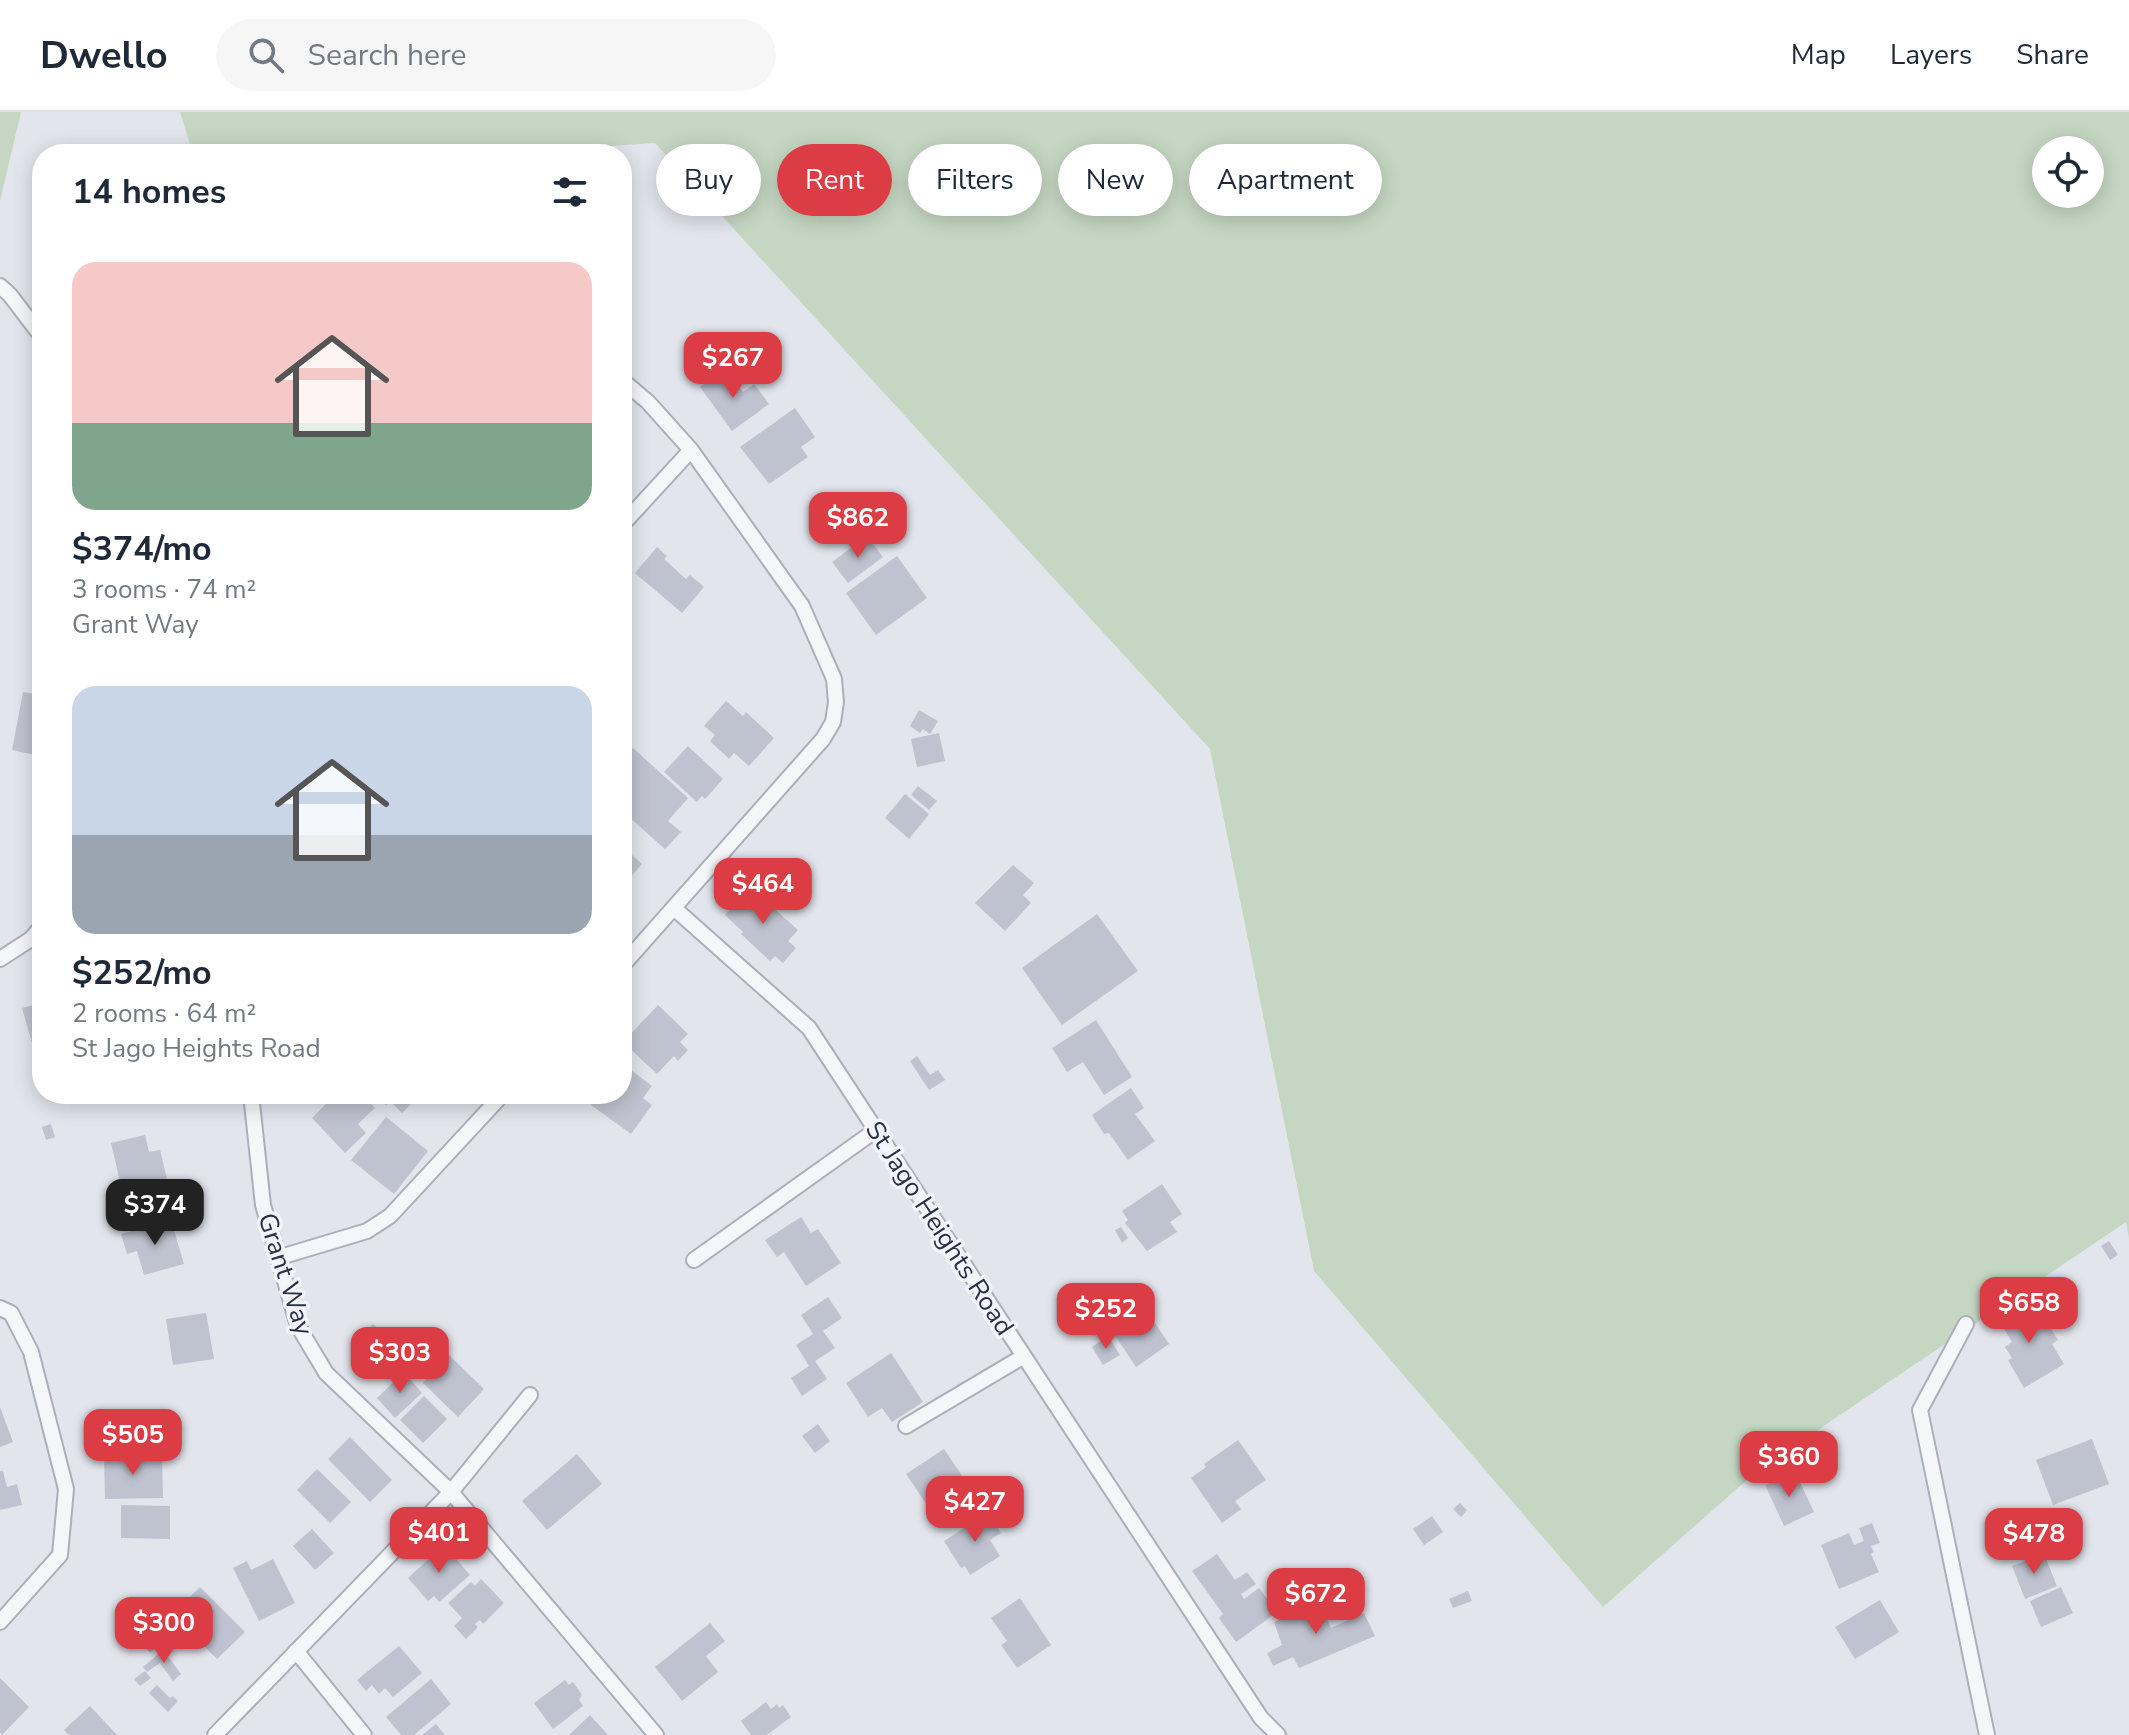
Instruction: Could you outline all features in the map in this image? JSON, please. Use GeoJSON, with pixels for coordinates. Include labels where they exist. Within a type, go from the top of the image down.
{"type":"FeatureCollection","features":[{"type":"Feature","properties":{"kind":"street"},"geometry":{"type":"LineString","coordinates":[[0,286],[32,322]]}},
{"type":"Feature","properties":{"kind":"street"},"geometry":{"type":"LineString","coordinates":[[632,388],[691,450],[802,606],[834,679],[836,702],[833,722],[823,739],[632,955]]}},
{"type":"Feature","properties":{"kind":"street"},"geometry":{"type":"LineString","coordinates":[[632,514],[691,450]]}},
{"type":"Feature","properties":{"kind":"street","name":"St Jago Heights Road"},"geometry":{"type":"LineString","coordinates":[[675,909],[809,1028],[1261,1718],[1278,1735]]}},
{"type":"Feature","properties":{"kind":"street"},"geometry":{"type":"LineString","coordinates":[[0,959],[32,938]]}},
{"type":"Feature","properties":{"kind":"street","name":"Grant Way"},"geometry":{"type":"LineString","coordinates":[[252,1104],[263,1205],[277,1258],[298,1326],[326,1373],[451,1492],[656,1735]]}},
{"type":"Feature","properties":{"kind":"street"},"geometry":{"type":"LineString","coordinates":[[277,1258],[367,1231],[390,1216],[494,1104]]}},
{"type":"Feature","properties":{"kind":"street"},"geometry":{"type":"LineString","coordinates":[[694,1260],[876,1130]]}},
{"type":"Feature","properties":{"kind":"street"},"geometry":{"type":"LineString","coordinates":[[0,1308],[11,1313],[31,1352],[66,1489],[60,1555],[0,1622]]}},
{"type":"Feature","properties":{"kind":"street"},"geometry":{"type":"LineString","coordinates":[[1966,1324],[1920,1410],[1987,1735]]}},
{"type":"Feature","properties":{"kind":"street"},"geometry":{"type":"LineString","coordinates":[[906,1426],[1024,1356]]}},
{"type":"Feature","properties":{"kind":"street"},"geometry":{"type":"LineString","coordinates":[[215,1735],[451,1492],[530,1395]]}},
{"type":"Feature","properties":{"kind":"street"},"geometry":{"type":"LineString","coordinates":[[296,1651],[364,1735]]}},
{"type":"Feature","properties":{"kind":"green space"},"geometry":{"type":"Polygon","coordinates":[[[0,112],[21,112],[0,201],[0,112]]]}},
{"type":"Feature","properties":{"kind":"green space"},"geometry":{"type":"Polygon","coordinates":[[[180,112],[2129,112],[2129,1238],[2126,1222],[1757,1471],[1603,1607],[1314,1271],[1210,749],[722,216],[761,216],[761,144],[190,144],[180,112]]]}},
{"type":"Feature","properties":{"kind":"building"},"geometry":{"type":"Polygon","coordinates":[[[726,369],[743,392],[754,384],[769,404],[732,431],[700,387],[726,369]]]}},
{"type":"Feature","properties":{"kind":"building"},"geometry":{"type":"Polygon","coordinates":[[[795,408],[815,437],[801,447],[808,457],[769,484],[740,447],[795,408]]]}},
{"type":"Feature","properties":{"kind":"building"},"geometry":{"type":"Polygon","coordinates":[[[867,536],[883,557],[848,583],[832,562],[867,536]]]}},
{"type":"Feature","properties":{"kind":"building"},"geometry":{"type":"Polygon","coordinates":[[[657,547],[667,556],[664,559],[686,579],[690,575],[704,587],[682,613],[635,573],[657,547]]]}},
{"type":"Feature","properties":{"kind":"building"},"geometry":{"type":"Polygon","coordinates":[[[897,556],[927,598],[876,635],[846,593],[897,556]]]}},
{"type":"Feature","properties":{"kind":"building"},"geometry":{"type":"Polygon","coordinates":[[[23,692],[32,693],[32,754],[12,750],[23,692]]]}},
{"type":"Feature","properties":{"kind":"building"},"geometry":{"type":"Polygon","coordinates":[[[726,701],[743,716],[746,712],[774,738],[749,766],[734,753],[729,759],[710,741],[715,735],[704,726],[726,701]]]}},
{"type":"Feature","properties":{"kind":"building"},"geometry":{"type":"Polygon","coordinates":[[[919,710],[938,721],[930,734],[923,729],[920,733],[910,726],[919,710]]]}},
{"type":"Feature","properties":{"kind":"building"},"geometry":{"type":"Polygon","coordinates":[[[939,733],[945,761],[917,767],[911,739],[939,733]]]}},
{"type":"Feature","properties":{"kind":"building"},"geometry":{"type":"Polygon","coordinates":[[[688,746],[723,779],[705,799],[702,796],[697,802],[664,772],[688,746]]]}},
{"type":"Feature","properties":{"kind":"building"},"geometry":{"type":"Polygon","coordinates":[[[632,749],[688,798],[668,821],[681,832],[665,849],[632,820],[632,749]]]}},
{"type":"Feature","properties":{"kind":"building"},"geometry":{"type":"Polygon","coordinates":[[[918,786],[937,801],[929,810],[911,795],[918,786]]]}},
{"type":"Feature","properties":{"kind":"building"},"geometry":{"type":"Polygon","coordinates":[[[905,794],[929,814],[909,839],[885,818],[905,794]]]}},
{"type":"Feature","properties":{"kind":"building"},"geometry":{"type":"Polygon","coordinates":[[[632,855],[642,864],[632,876],[632,855]]]}},
{"type":"Feature","properties":{"kind":"building"},"geometry":{"type":"Polygon","coordinates":[[[1013,865],[1034,883],[1023,895],[1031,903],[1005,931],[975,903],[1013,865]]]}},
{"type":"Feature","properties":{"kind":"building"},"geometry":{"type":"Polygon","coordinates":[[[750,887],[798,930],[788,941],[796,948],[783,963],[775,956],[770,961],[725,915],[750,887]]]}},
{"type":"Feature","properties":{"kind":"building"},"geometry":{"type":"Polygon","coordinates":[[[1097,914],[1138,971],[1062,1025],[1022,968],[1097,914]]]}},
{"type":"Feature","properties":{"kind":"building"},"geometry":{"type":"Polygon","coordinates":[[[658,1005],[688,1034],[680,1042],[688,1050],[678,1061],[674,1056],[657,1074],[632,1050],[632,1032],[658,1005]]]}},
{"type":"Feature","properties":{"kind":"building"},"geometry":{"type":"Polygon","coordinates":[[[32,1006],[32,1043],[22,1008],[32,1006]]]}},
{"type":"Feature","properties":{"kind":"building"},"geometry":{"type":"Polygon","coordinates":[[[1096,1020],[1132,1077],[1104,1095],[1083,1062],[1067,1072],[1052,1048],[1096,1020]]]}},
{"type":"Feature","properties":{"kind":"building"},"geometry":{"type":"Polygon","coordinates":[[[917,1056],[930,1075],[938,1070],[945,1080],[929,1090],[910,1061],[917,1056]]]}},
{"type":"Feature","properties":{"kind":"building"},"geometry":{"type":"Polygon","coordinates":[[[632,1071],[652,1086],[643,1098],[652,1105],[631,1134],[591,1105],[632,1104],[632,1071]]]}},
{"type":"Feature","properties":{"kind":"building"},"geometry":{"type":"Polygon","coordinates":[[[1131,1088],[1144,1108],[1135,1114],[1155,1141],[1128,1160],[1109,1133],[1104,1134],[1092,1115],[1131,1088]]]}},
{"type":"Feature","properties":{"kind":"building"},"geometry":{"type":"Polygon","coordinates":[[[326,1104],[371,1104],[375,1108],[358,1124],[366,1133],[345,1153],[312,1118],[326,1104]]]}},
{"type":"Feature","properties":{"kind":"building"},"geometry":{"type":"Polygon","coordinates":[[[393,1104],[411,1104],[402,1113],[393,1104]]]}},
{"type":"Feature","properties":{"kind":"building"},"geometry":{"type":"Polygon","coordinates":[[[386,1117],[428,1151],[394,1194],[351,1160],[386,1117]]]}},
{"type":"Feature","properties":{"kind":"building"},"geometry":{"type":"Polygon","coordinates":[[[51,1124],[55,1137],[46,1140],[42,1127],[51,1124]]]}},
{"type":"Feature","properties":{"kind":"building"},"geometry":{"type":"Polygon","coordinates":[[[145,1135],[149,1152],[160,1150],[167,1179],[154,1182],[158,1200],[126,1207],[111,1143],[145,1135]]]}},
{"type":"Feature","properties":{"kind":"building"},"geometry":{"type":"Polygon","coordinates":[[[1162,1184],[1182,1214],[1170,1222],[1177,1232],[1147,1251],[1125,1223],[1128,1220],[1122,1211],[1162,1184]]]}},
{"type":"Feature","properties":{"kind":"building"},"geometry":{"type":"Polygon","coordinates":[[[801,1217],[811,1233],[818,1229],[841,1263],[806,1286],[784,1252],[777,1257],[765,1240],[801,1217]]]}},
{"type":"Feature","properties":{"kind":"building"},"geometry":{"type":"Polygon","coordinates":[[[171,1220],[184,1264],[144,1275],[137,1251],[127,1254],[121,1234],[171,1220]]]}},
{"type":"Feature","properties":{"kind":"building"},"geometry":{"type":"Polygon","coordinates":[[[1121,1227],[1128,1238],[1122,1243],[1115,1230],[1121,1227]]]}},
{"type":"Feature","properties":{"kind":"building"},"geometry":{"type":"Polygon","coordinates":[[[2109,1241],[2118,1255],[2110,1260],[2101,1246],[2109,1241]]]}},
{"type":"Feature","properties":{"kind":"building"},"geometry":{"type":"Polygon","coordinates":[[[828,1297],[842,1318],[823,1331],[835,1348],[815,1361],[827,1379],[802,1396],[791,1378],[809,1366],[796,1345],[813,1334],[801,1315],[828,1297]]]}},
{"type":"Feature","properties":{"kind":"building"},"geometry":{"type":"Polygon","coordinates":[[[1138,1298],[1169,1344],[1136,1367],[1116,1337],[1112,1339],[1101,1323],[1138,1298]]]}},
{"type":"Feature","properties":{"kind":"building"},"geometry":{"type":"Polygon","coordinates":[[[2019,1300],[2035,1327],[2046,1321],[2058,1340],[2052,1344],[2064,1364],[2024,1388],[2008,1360],[2012,1358],[2005,1347],[2012,1342],[1995,1314],[2019,1300]]]}},
{"type":"Feature","properties":{"kind":"building"},"geometry":{"type":"Polygon","coordinates":[[[206,1313],[214,1359],[173,1365],[166,1319],[206,1313]]]}},
{"type":"Feature","properties":{"kind":"building"},"geometry":{"type":"Polygon","coordinates":[[[373,1324],[393,1342],[374,1363],[353,1346],[373,1324]]]}},
{"type":"Feature","properties":{"kind":"building"},"geometry":{"type":"Polygon","coordinates":[[[1108,1336],[1120,1355],[1103,1365],[1092,1347],[1108,1336]]]}},
{"type":"Feature","properties":{"kind":"building"},"geometry":{"type":"Polygon","coordinates":[[[891,1353],[923,1402],[892,1422],[882,1408],[868,1417],[846,1383],[891,1353]]]}},
{"type":"Feature","properties":{"kind":"building"},"geometry":{"type":"Polygon","coordinates":[[[449,1355],[484,1389],[458,1417],[423,1383],[449,1355]]]}},
{"type":"Feature","properties":{"kind":"building"},"geometry":{"type":"Polygon","coordinates":[[[404,1372],[422,1393],[395,1418],[377,1398],[404,1372]]]}},
{"type":"Feature","properties":{"kind":"building"},"geometry":{"type":"Polygon","coordinates":[[[424,1396],[447,1419],[423,1443],[400,1420],[424,1396]]]}},
{"type":"Feature","properties":{"kind":"building"},"geometry":{"type":"Polygon","coordinates":[[[0,1407],[13,1442],[0,1447],[0,1407]]]}},
{"type":"Feature","properties":{"kind":"building"},"geometry":{"type":"Polygon","coordinates":[[[818,1424],[830,1441],[815,1453],[802,1436],[818,1424]]]}},
{"type":"Feature","properties":{"kind":"building"},"geometry":{"type":"Polygon","coordinates":[[[350,1437],[392,1480],[370,1502],[328,1459],[350,1437]]]}},
{"type":"Feature","properties":{"kind":"building"},"geometry":{"type":"Polygon","coordinates":[[[2092,1439],[2109,1484],[2053,1505],[2036,1460],[2092,1439]]]}},
{"type":"Feature","properties":{"kind":"building"},"geometry":{"type":"Polygon","coordinates":[[[1238,1440],[1266,1480],[1235,1501],[1241,1509],[1222,1523],[1191,1478],[1206,1467],[1204,1464],[1238,1440]]]}},
{"type":"Feature","properties":{"kind":"building"},"geometry":{"type":"Polygon","coordinates":[[[944,1449],[963,1477],[945,1489],[951,1498],[931,1511],[906,1474],[944,1449]]]}},
{"type":"Feature","properties":{"kind":"building"},"geometry":{"type":"Polygon","coordinates":[[[577,1454],[602,1484],[547,1530],[522,1501],[577,1454]]]}},
{"type":"Feature","properties":{"kind":"building"},"geometry":{"type":"Polygon","coordinates":[[[104,1456],[162,1456],[163,1498],[105,1499],[104,1456]]]}},
{"type":"Feature","properties":{"kind":"building"},"geometry":{"type":"Polygon","coordinates":[[[317,1469],[351,1502],[330,1523],[297,1490],[317,1469]]]}},
{"type":"Feature","properties":{"kind":"building"},"geometry":{"type":"Polygon","coordinates":[[[0,1471],[3,1471],[7,1487],[17,1484],[22,1505],[0,1510],[0,1471]]]}},
{"type":"Feature","properties":{"kind":"building"},"geometry":{"type":"Polygon","coordinates":[[[1795,1472],[1814,1512],[1784,1526],[1765,1485],[1795,1472]]]}},
{"type":"Feature","properties":{"kind":"building"},"geometry":{"type":"Polygon","coordinates":[[[1460,1503],[1467,1510],[1461,1517],[1453,1509],[1460,1503]]]}},
{"type":"Feature","properties":{"kind":"building"},"geometry":{"type":"Polygon","coordinates":[[[121,1505],[170,1506],[170,1539],[121,1538],[121,1505]]]}},
{"type":"Feature","properties":{"kind":"building"},"geometry":{"type":"Polygon","coordinates":[[[988,1513],[1001,1533],[990,1540],[1000,1556],[970,1575],[965,1566],[961,1568],[944,1541],[988,1513]]]}},
{"type":"Feature","properties":{"kind":"building"},"geometry":{"type":"Polygon","coordinates":[[[1432,1516],[1443,1532],[1424,1545],[1413,1529],[1432,1516]]]}},
{"type":"Feature","properties":{"kind":"building"},"geometry":{"type":"Polygon","coordinates":[[[1872,1523],[1880,1543],[1871,1546],[1874,1552],[1871,1554],[1879,1572],[1839,1589],[1821,1545],[1849,1533],[1854,1545],[1864,1541],[1859,1528],[1872,1523]]]}},
{"type":"Feature","properties":{"kind":"building"},"geometry":{"type":"Polygon","coordinates":[[[312,1529],[334,1553],[315,1570],[293,1546],[312,1529]]]}},
{"type":"Feature","properties":{"kind":"building"},"geometry":{"type":"Polygon","coordinates":[[[444,1545],[470,1575],[439,1602],[434,1596],[428,1601],[408,1578],[444,1545]]]}},
{"type":"Feature","properties":{"kind":"building"},"geometry":{"type":"Polygon","coordinates":[[[1217,1554],[1235,1580],[1247,1572],[1256,1584],[1241,1594],[1244,1599],[1259,1588],[1277,1612],[1236,1642],[1219,1618],[1223,1614],[1192,1571],[1217,1554]]]}},
{"type":"Feature","properties":{"kind":"building"},"geometry":{"type":"Polygon","coordinates":[[[2044,1554],[2057,1586],[2025,1599],[2012,1566],[2044,1554]]]}},
{"type":"Feature","properties":{"kind":"building"},"geometry":{"type":"Polygon","coordinates":[[[273,1559],[295,1603],[259,1621],[233,1568],[247,1561],[251,1570],[273,1559]]]}},
{"type":"Feature","properties":{"kind":"building"},"geometry":{"type":"Polygon","coordinates":[[[481,1579],[504,1603],[483,1624],[480,1620],[475,1624],[478,1627],[466,1639],[454,1626],[462,1618],[448,1603],[471,1582],[475,1586],[481,1579]]]}},
{"type":"Feature","properties":{"kind":"building"},"geometry":{"type":"Polygon","coordinates":[[[200,1587],[245,1632],[217,1659],[172,1614],[200,1587]]]}},
{"type":"Feature","properties":{"kind":"building"},"geometry":{"type":"Polygon","coordinates":[[[2061,1587],[2073,1613],[2041,1627],[2030,1601],[2061,1587]]]}},
{"type":"Feature","properties":{"kind":"building"},"geometry":{"type":"Polygon","coordinates":[[[1468,1591],[1472,1601],[1453,1608],[1449,1599],[1468,1591]]]}},
{"type":"Feature","properties":{"kind":"building"},"geometry":{"type":"Polygon","coordinates":[[[1020,1598],[1051,1645],[1017,1668],[1001,1645],[1007,1641],[991,1618],[1020,1598]]]}},
{"type":"Feature","properties":{"kind":"building"},"geometry":{"type":"Polygon","coordinates":[[[1880,1600],[1899,1632],[1855,1659],[1835,1627],[1880,1600]]]}},
{"type":"Feature","properties":{"kind":"building"},"geometry":{"type":"Polygon","coordinates":[[[1319,1601],[1331,1628],[1364,1613],[1375,1636],[1299,1668],[1293,1657],[1273,1666],[1267,1653],[1282,1645],[1274,1622],[1319,1601]]]}},
{"type":"Feature","properties":{"kind":"building"},"geometry":{"type":"Polygon","coordinates":[[[710,1623],[725,1641],[706,1656],[718,1672],[682,1701],[655,1667],[710,1623]]]}},
{"type":"Feature","properties":{"kind":"building"},"geometry":{"type":"Polygon","coordinates":[[[144,1633],[156,1648],[150,1653],[137,1638],[144,1633]]]}},
{"type":"Feature","properties":{"kind":"building"},"geometry":{"type":"Polygon","coordinates":[[[399,1646],[422,1673],[393,1697],[385,1688],[379,1694],[372,1685],[366,1691],[357,1680],[399,1646]]]}},
{"type":"Feature","properties":{"kind":"building"},"geometry":{"type":"Polygon","coordinates":[[[163,1650],[181,1674],[173,1681],[160,1663],[147,1672],[143,1667],[163,1650]]]}},
{"type":"Feature","properties":{"kind":"building"},"geometry":{"type":"Polygon","coordinates":[[[145,1671],[151,1678],[140,1686],[134,1679],[145,1671]]]}},
{"type":"Feature","properties":{"kind":"building"},"geometry":{"type":"Polygon","coordinates":[[[0,1678],[29,1707],[2,1735],[0,1732],[0,1678]]]}},
{"type":"Feature","properties":{"kind":"building"},"geometry":{"type":"Polygon","coordinates":[[[431,1679],[451,1704],[414,1735],[401,1735],[386,1717],[431,1679]]]}},
{"type":"Feature","properties":{"kind":"building"},"geometry":{"type":"Polygon","coordinates":[[[565,1680],[569,1685],[573,1682],[582,1695],[579,1700],[583,1706],[553,1729],[534,1703],[565,1680]]]}},
{"type":"Feature","properties":{"kind":"building"},"geometry":{"type":"Polygon","coordinates":[[[157,1685],[170,1698],[173,1696],[178,1701],[168,1712],[149,1693],[157,1685]]]}},
{"type":"Feature","properties":{"kind":"building"},"geometry":{"type":"Polygon","coordinates":[[[766,1702],[771,1709],[777,1704],[779,1708],[783,1705],[791,1717],[767,1735],[751,1735],[741,1721],[766,1702]]]}},
{"type":"Feature","properties":{"kind":"building"},"geometry":{"type":"Polygon","coordinates":[[[90,1706],[117,1735],[69,1735],[64,1730],[90,1706]]]}},
{"type":"Feature","properties":{"kind":"building"},"geometry":{"type":"Polygon","coordinates":[[[590,1715],[608,1735],[569,1735],[590,1715]]]}},
{"type":"Feature","properties":{"kind":"building"},"geometry":{"type":"Polygon","coordinates":[[[436,1724],[445,1735],[422,1735],[436,1724]]]}}]}
